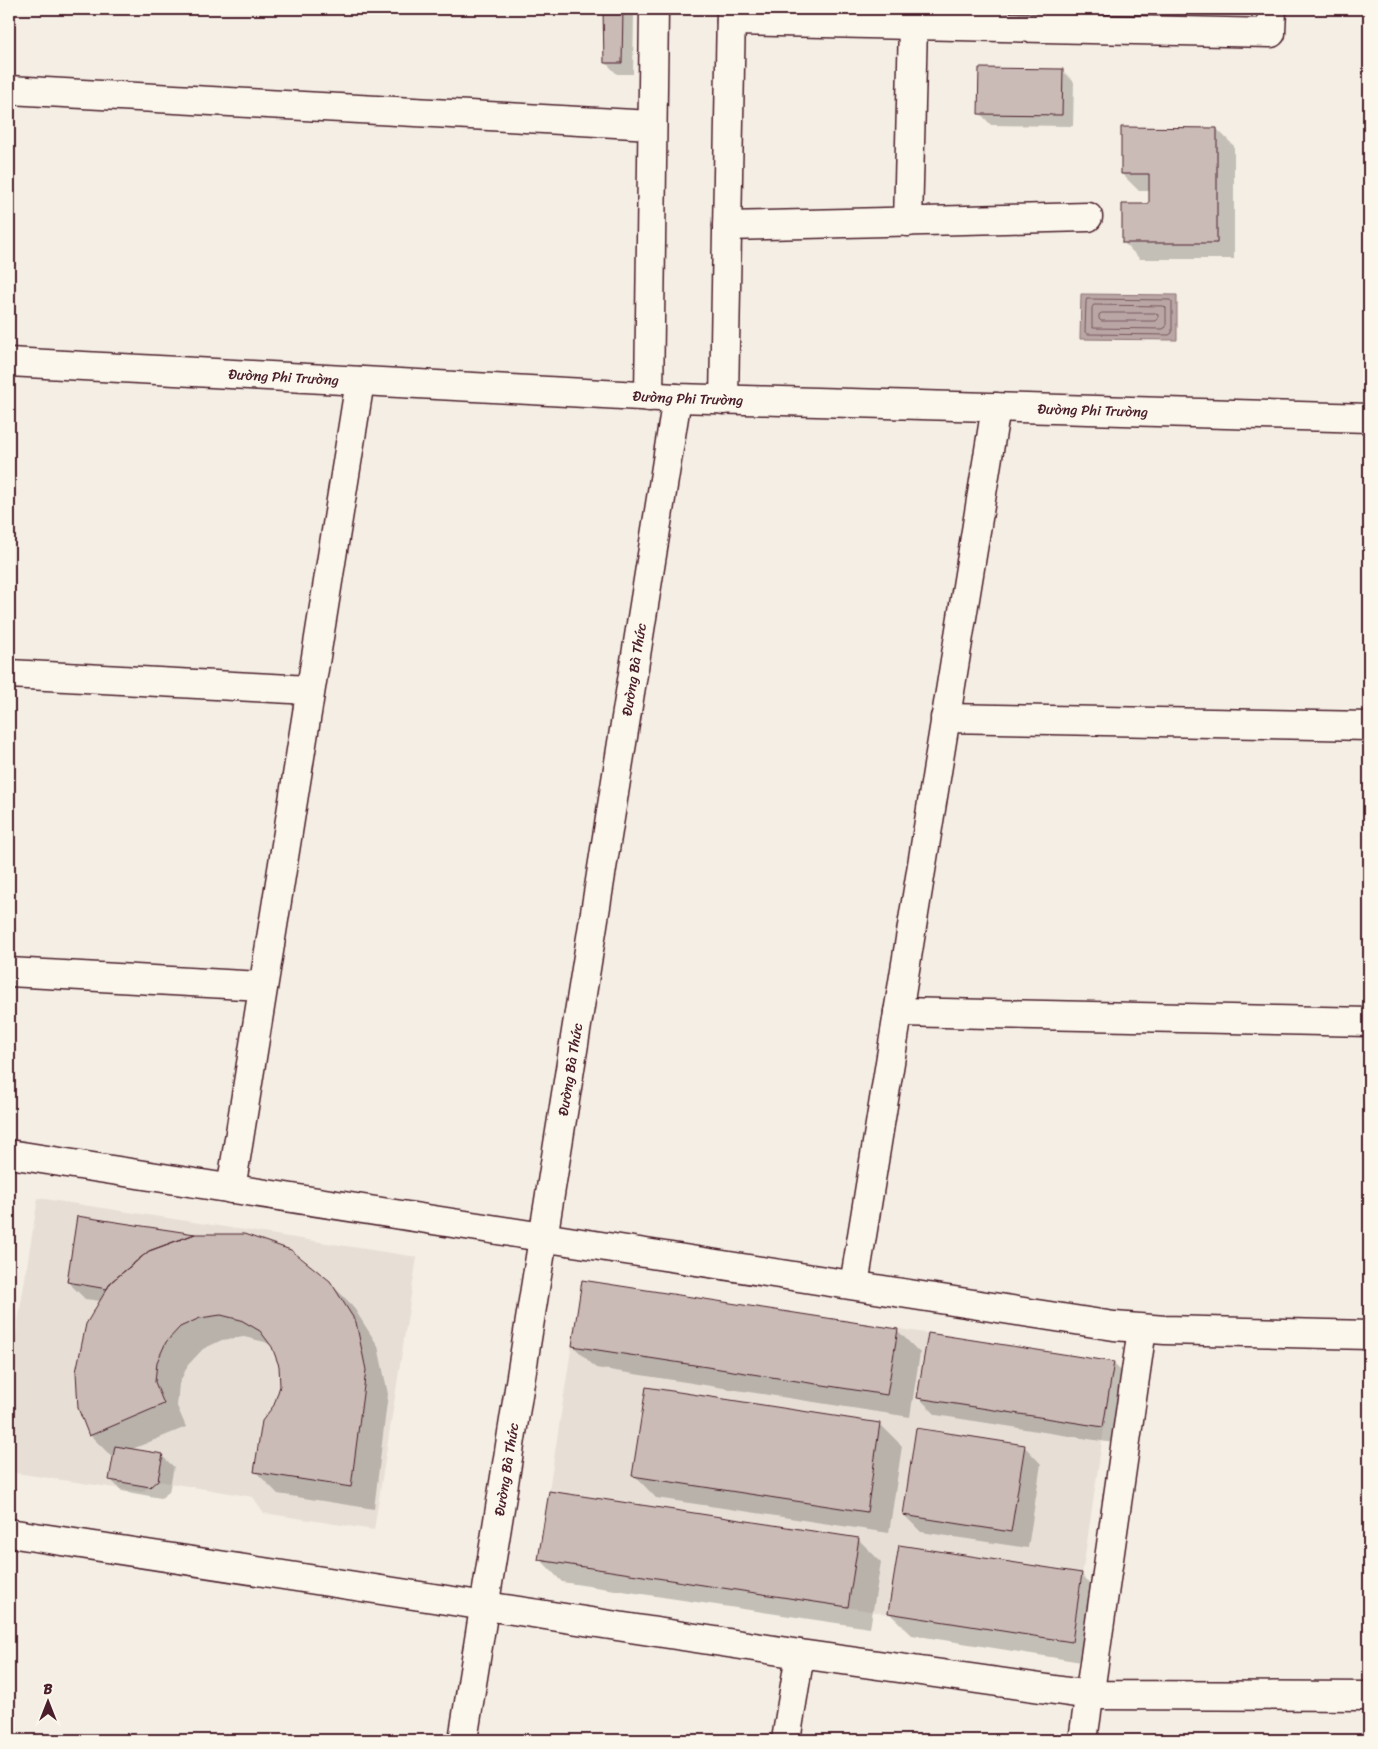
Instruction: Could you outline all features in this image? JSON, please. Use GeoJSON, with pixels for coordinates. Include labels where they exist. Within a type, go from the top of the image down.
{"type":"FeatureCollection","features":[{"type":"Feature","properties":{"kind":"street"},"geometry":{"type":"LineString","coordinates":[[649,397],[654,9]]}},
{"type":"Feature","properties":{"kind":"street"},"geometry":{"type":"LineString","coordinates":[[724,400],[731,15],[913,25],[1076,19],[1271,33],[1272,9]]}},
{"type":"Feature","properties":{"kind":"street"},"geometry":{"type":"LineString","coordinates":[[908,222],[913,25]]}},
{"type":"Feature","properties":{"kind":"street"},"geometry":{"type":"LineString","coordinates":[[9,90],[652,125]]}},
{"type":"Feature","properties":{"kind":"street"},"geometry":{"type":"LineString","coordinates":[[727,226],[1088,217]]}},
{"type":"Feature","properties":{"kind":"street","name":"Đường Phi Trường"},"geometry":{"type":"LineString","coordinates":[[9,362],[649,397],[1369,418]]}},
{"type":"Feature","properties":{"kind":"street"},"geometry":{"type":"LineString","coordinates":[[231,1189],[360,381]]}},
{"type":"Feature","properties":{"kind":"street","name":"Đường Bà Thức"},"geometry":{"type":"LineString","coordinates":[[462,1740],[677,398]]}},
{"type":"Feature","properties":{"kind":"street"},"geometry":{"type":"LineString","coordinates":[[854,1286],[996,408]]}},
{"type":"Feature","properties":{"kind":"street"},"geometry":{"type":"LineString","coordinates":[[9,674],[310,690]]}},
{"type":"Feature","properties":{"kind":"street"},"geometry":{"type":"LineString","coordinates":[[946,718],[1369,726]]}},
{"type":"Feature","properties":{"kind":"street"},"geometry":{"type":"LineString","coordinates":[[9,972],[263,986]]}},
{"type":"Feature","properties":{"kind":"street"},"geometry":{"type":"LineString","coordinates":[[898,1012],[1369,1022]]}},
{"type":"Feature","properties":{"kind":"street"},"geometry":{"type":"LineString","coordinates":[[9,1154],[542,1238],[1142,1329],[1369,1335]]}},
{"type":"Feature","properties":{"kind":"street"},"geometry":{"type":"LineString","coordinates":[[1083,1740],[1142,1329]]}},
{"type":"Feature","properties":{"kind":"street"},"geometry":{"type":"LineString","coordinates":[[9,1533],[800,1654],[1090,1695],[1369,1696]]}},
{"type":"Feature","properties":{"kind":"street"},"geometry":{"type":"LineString","coordinates":[[786,1740],[800,1654]]}},
{"type":"Feature","properties":{"kind":"shaded area"},"geometry":{"type":"Polygon","coordinates":[[[38,1198],[417,1257],[374,1530],[264,1513],[253,1497],[158,1481],[142,1492],[9,1472],[9,1378],[38,1198]]]}},
{"type":"Feature","properties":{"kind":"shaded area"},"geometry":{"type":"Polygon","coordinates":[[[582,1280],[1114,1362],[1072,1642],[538,1560],[582,1280]]]}},
{"type":"Feature","properties":{"kind":"water"},"geometry":{"type":"Polygon","coordinates":[[[1081,294],[1177,295],[1177,340],[1080,339],[1081,294]]]}},
{"type":"Feature","properties":{"kind":"building"},"geometry":{"type":"Polygon","coordinates":[[[603,9],[623,9],[622,63],[604,63],[603,9]]]}},
{"type":"Feature","properties":{"kind":"building"},"geometry":{"type":"Polygon","coordinates":[[[979,68],[1063,69],[1062,115],[978,114],[979,68]]]}},
{"type":"Feature","properties":{"kind":"building"},"geometry":{"type":"Polygon","coordinates":[[[1121,127],[1217,128],[1217,243],[1122,243],[1122,204],[1149,204],[1149,174],[1121,174],[1121,127]]]}},
{"type":"Feature","properties":{"kind":"building"},"geometry":{"type":"Polygon","coordinates":[[[77,1216],[195,1234],[149,1251],[111,1282],[107,1289],[67,1282],[77,1216]]]}},
{"type":"Feature","properties":{"kind":"building"},"geometry":{"type":"Polygon","coordinates":[[[195,1234],[244,1234],[291,1250],[330,1281],[356,1322],[366,1370],[351,1487],[254,1472],[262,1421],[274,1405],[280,1386],[279,1366],[272,1347],[260,1331],[241,1320],[221,1315],[200,1318],[180,1327],[166,1342],[157,1362],[155,1382],[164,1404],[89,1436],[78,1408],[76,1372],[86,1324],[111,1282],[149,1251],[195,1234]]]}},
{"type":"Feature","properties":{"kind":"building"},"geometry":{"type":"Polygon","coordinates":[[[582,1280],[898,1329],[887,1395],[572,1346],[582,1280]]]}},
{"type":"Feature","properties":{"kind":"building"},"geometry":{"type":"Polygon","coordinates":[[[928,1333],[1114,1362],[1103,1427],[917,1398],[928,1333]]]}},
{"type":"Feature","properties":{"kind":"building"},"geometry":{"type":"Polygon","coordinates":[[[646,1387],[880,1423],[867,1512],[632,1476],[646,1387]]]}},
{"type":"Feature","properties":{"kind":"building"},"geometry":{"type":"Polygon","coordinates":[[[916,1428],[1025,1445],[1011,1532],[903,1515],[916,1428]]]}},
{"type":"Feature","properties":{"kind":"building"},"geometry":{"type":"Polygon","coordinates":[[[115,1446],[163,1454],[158,1480],[150,1487],[109,1480],[115,1446]]]}},
{"type":"Feature","properties":{"kind":"building"},"geometry":{"type":"Polygon","coordinates":[[[549,1491],[859,1538],[848,1607],[538,1560],[549,1491]]]}},
{"type":"Feature","properties":{"kind":"building"},"geometry":{"type":"Polygon","coordinates":[[[899,1545],[1082,1573],[1072,1642],[888,1613],[899,1545]]]}}]}
